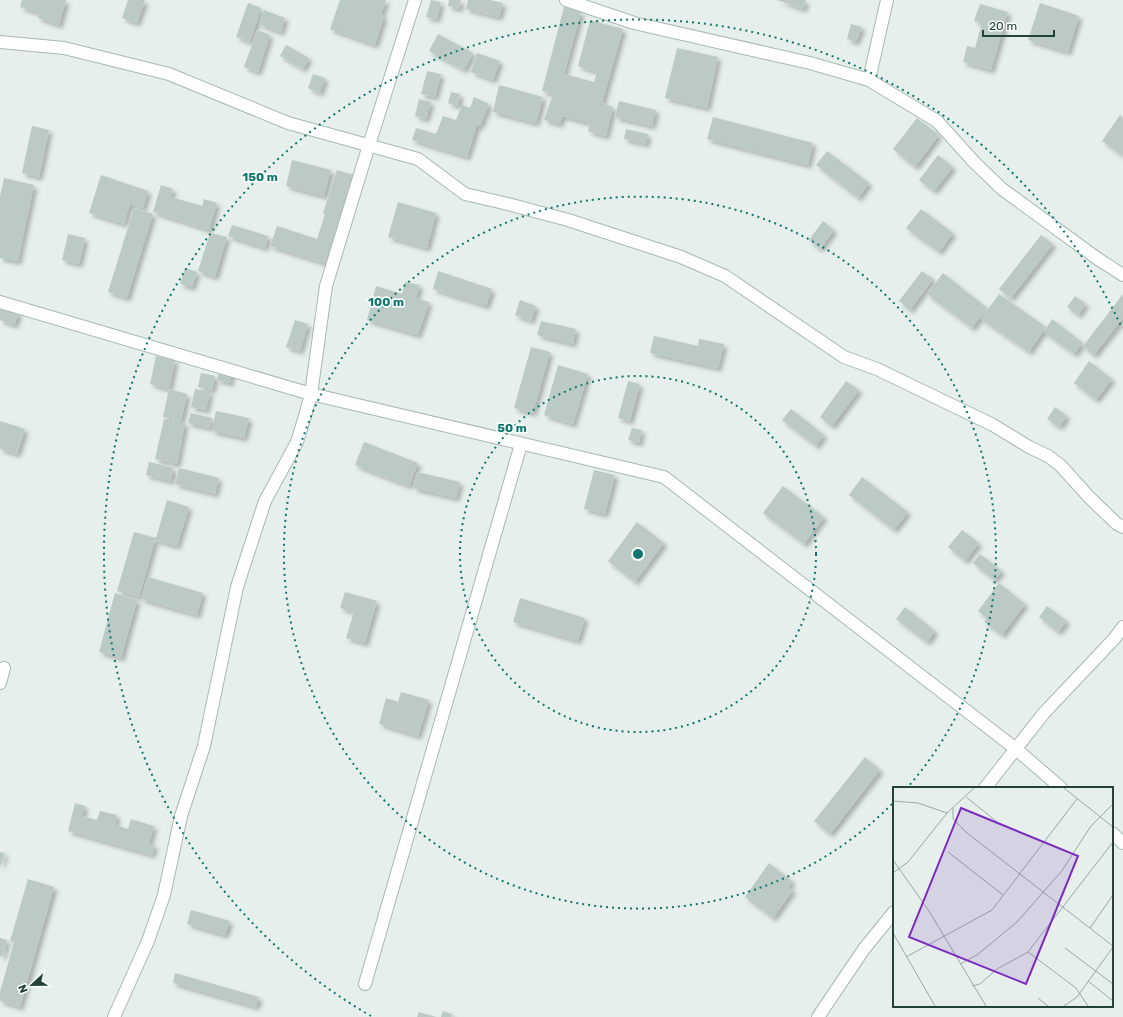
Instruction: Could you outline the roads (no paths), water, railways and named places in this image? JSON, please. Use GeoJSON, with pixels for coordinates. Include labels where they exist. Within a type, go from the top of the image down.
{"type":"FeatureCollection","features":[{"type":"Feature","properties":{"kind":"street"},"geometry":{"type":"LineString","coordinates":[[114,1017],[148,941],[164,895],[181,816],[204,746],[237,587],[265,500],[297,442],[305,416],[310,394],[326,286],[415,0]]}},
{"type":"Feature","properties":{"kind":"street"},"geometry":{"type":"LineString","coordinates":[[566,0],[634,23],[810,63],[869,80],[937,121],[974,162],[1002,189],[1092,255],[1123,275]]}},
{"type":"Feature","properties":{"kind":"street"},"geometry":{"type":"LineString","coordinates":[[869,80],[887,0]]}},
{"type":"Feature","properties":{"kind":"street"},"geometry":{"type":"LineString","coordinates":[[0,42],[64,48],[169,74],[288,123],[418,159],[465,194],[568,220],[680,257],[725,276],[844,357],[877,369],[993,425],[1048,456],[1060,466],[1117,524],[1123,527]]}},
{"type":"Feature","properties":{"kind":"street"},"geometry":{"type":"LineString","coordinates":[[0,302],[310,394],[664,477],[1016,749],[1059,787]]}},
{"type":"Feature","properties":{"kind":"street"},"geometry":{"type":"LineString","coordinates":[[365,984],[521,444]]}},
{"type":"Feature","properties":{"kind":"street"},"geometry":{"type":"LineString","coordinates":[[986,787],[1044,713],[1114,639],[1123,627]]}},
{"type":"Feature","properties":{"kind":"street"},"geometry":{"type":"LineString","coordinates":[[0,683],[4,668]]}},
{"type":"Feature","properties":{"kind":"street"},"geometry":{"type":"LineString","coordinates":[[1113,834],[1123,843]]}},
{"type":"Feature","properties":{"kind":"street"},"geometry":{"type":"LineString","coordinates":[[818,1017],[864,949],[893,913]]}}]}
